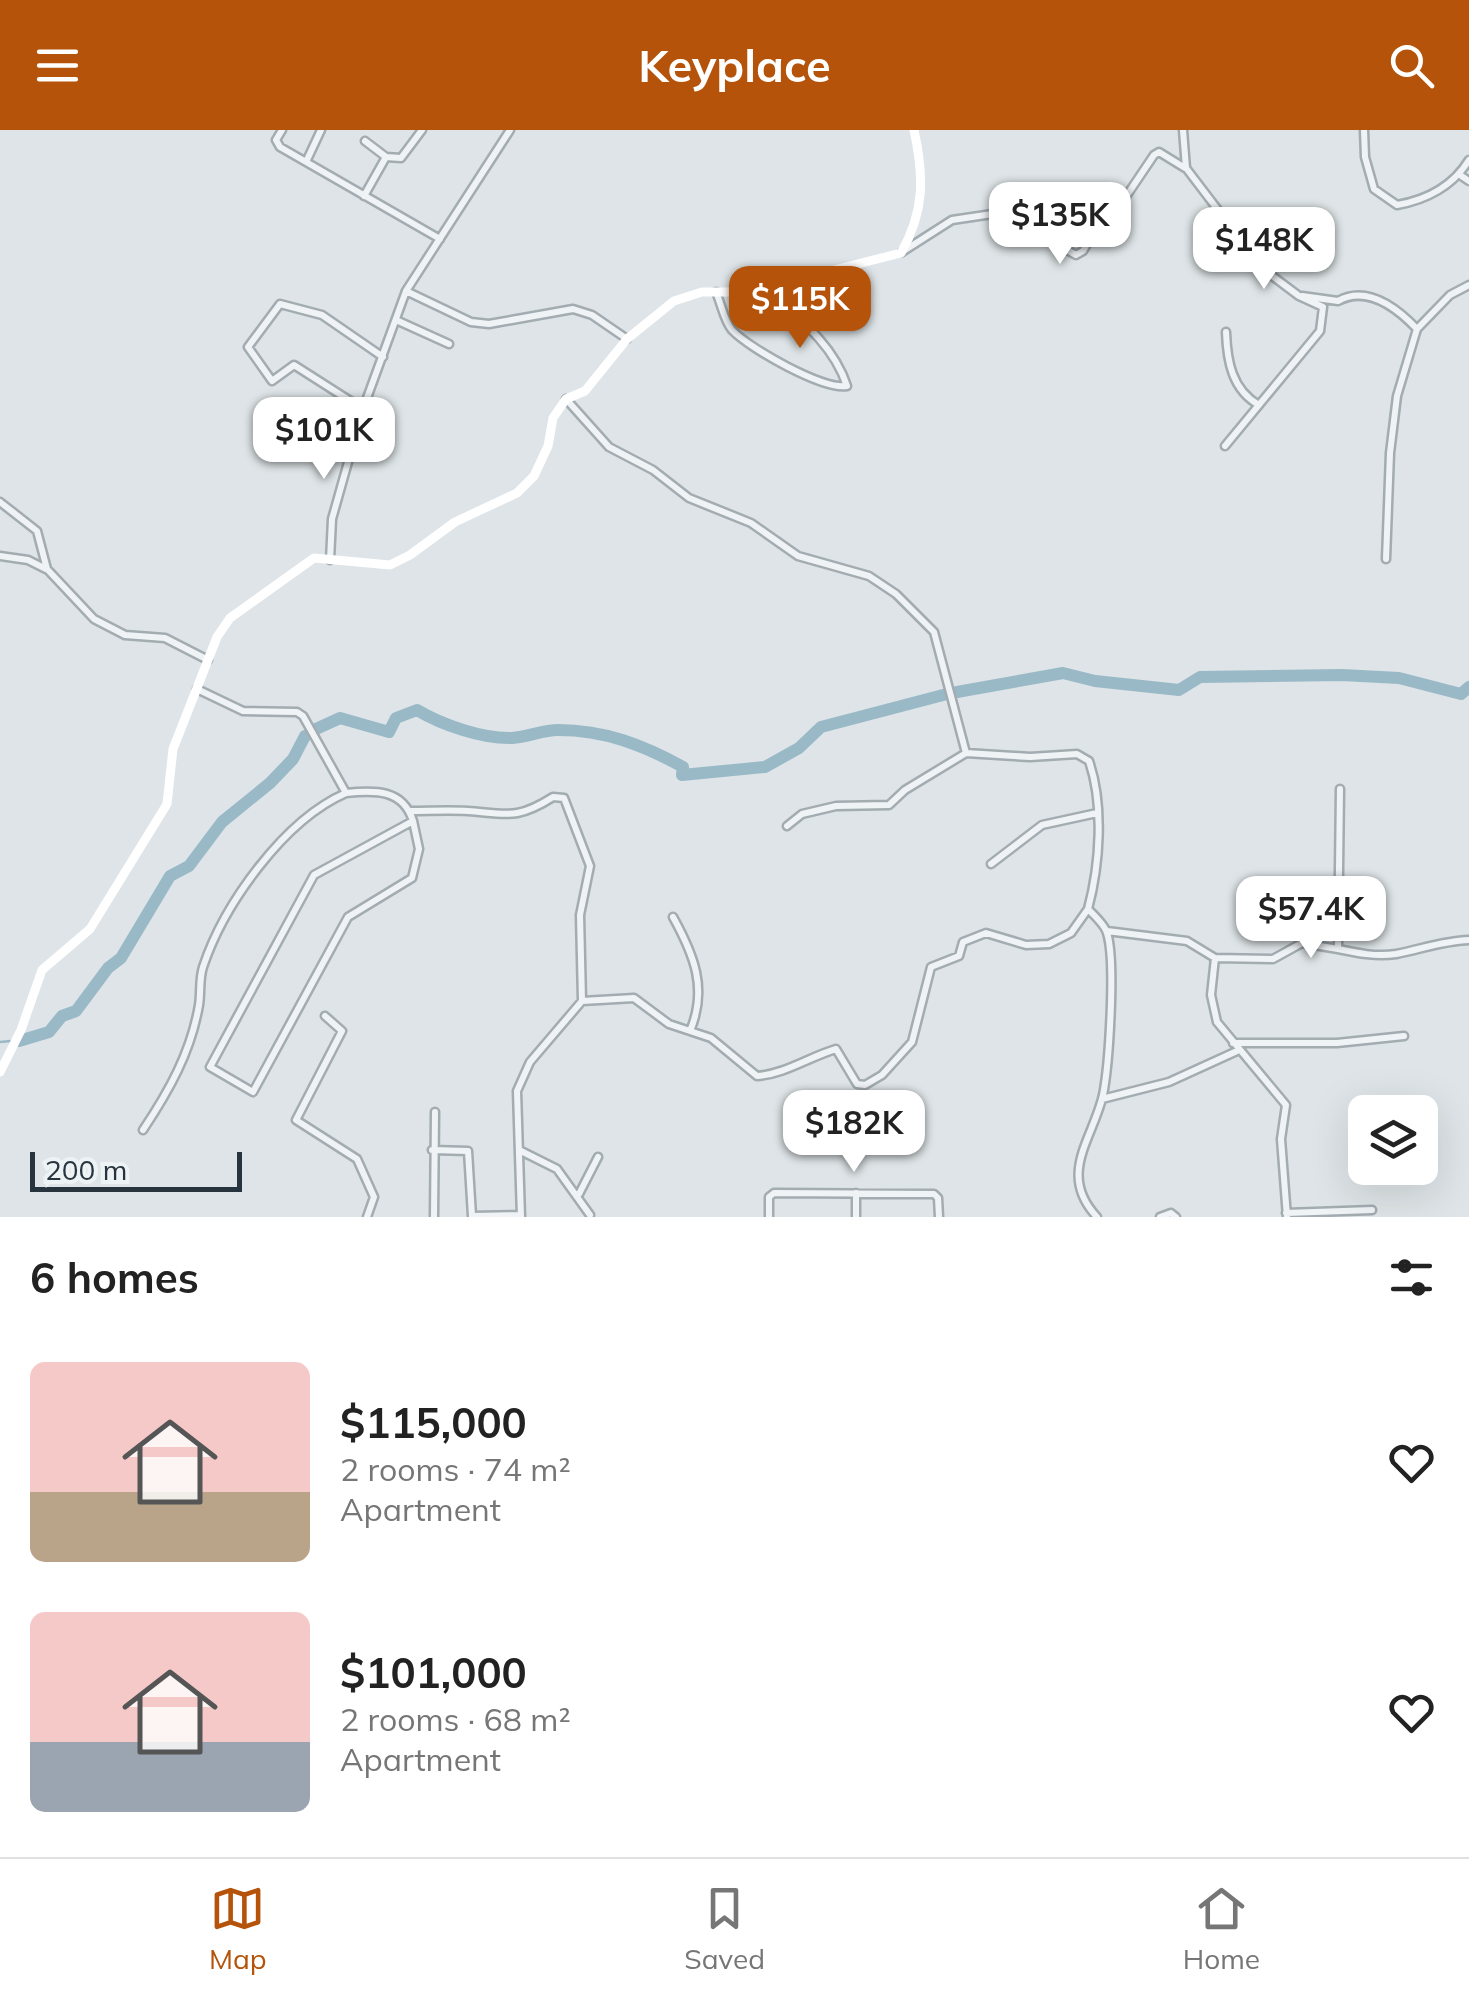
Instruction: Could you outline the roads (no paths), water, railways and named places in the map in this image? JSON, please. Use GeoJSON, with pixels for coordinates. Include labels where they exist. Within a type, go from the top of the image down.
{"type":"FeatureCollection","features":[{"type":"Feature","properties":{"kind":"street"},"geometry":{"type":"LineString","coordinates":[[282,130],[276,140],[280,147],[440,239]]}},
{"type":"Feature","properties":{"kind":"street"},"geometry":{"type":"LineString","coordinates":[[306,162],[321,130]]}},
{"type":"Feature","properties":{"kind":"street"},"geometry":{"type":"LineString","coordinates":[[366,141],[386,157],[400,158],[422,130]]}},
{"type":"Feature","properties":{"kind":"street"},"geometry":{"type":"LineString","coordinates":[[330,560],[332,519],[363,409],[406,291],[510,130]]}},
{"type":"Feature","properties":{"kind":"street"},"geometry":{"type":"LineString","coordinates":[[901,253],[915,228],[922,201],[921,163],[914,130]]}},
{"type":"Feature","properties":{"kind":"street"},"geometry":{"type":"LineString","coordinates":[[1183,130],[1186,168]]}},
{"type":"Feature","properties":{"kind":"street"},"geometry":{"type":"LineString","coordinates":[[1364,130],[1365,157],[1374,189],[1397,205],[1419,201],[1460,175],[1469,160]]}},
{"type":"Feature","properties":{"kind":"street"},"geometry":{"type":"LineString","coordinates":[[0,1072],[42,970],[90,929],[167,804],[172,749],[208,660],[230,618],[314,558],[390,565],[455,522],[516,493],[534,476],[548,446],[553,418],[566,399],[585,391],[627,339],[674,300],[764,287],[901,253],[952,220],[1000,213],[1076,255],[1083,251],[1111,204],[1121,204],[1159,152],[1186,168],[1263,269],[1299,296],[1324,307],[1320,331],[1226,446]]}},
{"type":"Feature","properties":{"kind":"street"},"geometry":{"type":"LineString","coordinates":[[364,196],[386,157]]}},
{"type":"Feature","properties":{"kind":"street"},"geometry":{"type":"LineString","coordinates":[[1460,175],[1469,181]]}},
{"type":"Feature","properties":{"kind":"street"},"geometry":{"type":"LineString","coordinates":[[1386,559],[1390,453],[1397,396],[1416,329],[1450,294],[1469,286]]}},
{"type":"Feature","properties":{"kind":"street"},"geometry":{"type":"LineString","coordinates":[[716,292],[730,328],[822,384],[847,386],[839,361],[821,339],[764,287]]}},
{"type":"Feature","properties":{"kind":"street"},"geometry":{"type":"LineString","coordinates":[[406,291],[471,322],[490,324],[573,310],[592,314],[627,339]]}},
{"type":"Feature","properties":{"kind":"street"},"geometry":{"type":"LineString","coordinates":[[1299,296],[1338,301],[1348,294],[1363,296],[1396,306],[1416,329]]}},
{"type":"Feature","properties":{"kind":"street"},"geometry":{"type":"LineString","coordinates":[[363,409],[294,365],[272,381],[248,347],[280,304],[322,315],[383,358]]}},
{"type":"Feature","properties":{"kind":"street"},"geometry":{"type":"LineString","coordinates":[[396,320],[449,344]]}},
{"type":"Feature","properties":{"kind":"street"},"geometry":{"type":"LineString","coordinates":[[1226,332],[1233,376],[1246,398],[1259,405]]}},
{"type":"Feature","properties":{"kind":"street"},"geometry":{"type":"LineString","coordinates":[[566,399],[609,447],[653,470],[690,498],[751,524],[798,556],[869,576],[896,594],[934,632],[966,753]]}},
{"type":"Feature","properties":{"kind":"street"},"geometry":{"type":"LineString","coordinates":[[0,502],[38,532],[47,569]]}},
{"type":"Feature","properties":{"kind":"street"},"geometry":{"type":"LineString","coordinates":[[0,556],[28,560],[47,569],[94,619],[125,635],[165,638],[208,660]]}},
{"type":"Feature","properties":{"kind":"street"},"geometry":{"type":"LineString","coordinates":[[197,689],[243,712],[296,712],[303,716],[346,794]]}},
{"type":"Feature","properties":{"kind":"street"},"geometry":{"type":"LineString","coordinates":[[582,1001],[634,998],[668,1024],[711,1038],[757,1076],[774,1075],[810,1056],[836,1049],[857,1084],[865,1085],[882,1075],[912,1042],[931,967],[959,956],[963,942],[986,933],[1026,945],[1049,944],[1071,933],[1088,909],[1096,880],[1095,777],[1089,760],[1077,754],[1030,758],[966,753],[905,790],[889,805],[836,806],[802,814],[787,826]]}},
{"type":"Feature","properties":{"kind":"street"},"geometry":{"type":"LineString","coordinates":[[1338,950],[1340,789]]}},
{"type":"Feature","properties":{"kind":"street"},"geometry":{"type":"LineString","coordinates":[[144,1130],[174,1084],[199,1005],[202,970],[256,867],[301,825],[346,794],[372,790],[395,795],[410,811],[419,848],[412,878],[348,917],[253,1092],[210,1067],[314,875],[412,821]]}},
{"type":"Feature","properties":{"kind":"street"},"geometry":{"type":"LineString","coordinates":[[410,811],[469,811],[505,817],[530,812],[553,797],[564,798],[590,866],[580,915],[582,1001],[530,1062],[517,1091],[522,1216],[472,1216],[468,1152],[432,1150]]}},
{"type":"Feature","properties":{"kind":"street"},"geometry":{"type":"LineString","coordinates":[[991,864],[1042,825],[1097,813]]}},
{"type":"Feature","properties":{"kind":"street"},"geometry":{"type":"LineString","coordinates":[[1088,909],[1108,931],[1186,941],[1216,958],[1273,958],[1313,943],[1369,955],[1396,954],[1440,941],[1469,940]]}},
{"type":"Feature","properties":{"kind":"street"},"geometry":{"type":"LineString","coordinates":[[673,917],[698,972],[700,1000],[690,1031]]}},
{"type":"Feature","properties":{"kind":"street"},"geometry":{"type":"LineString","coordinates":[[1097,1217],[1086,1205],[1080,1189],[1080,1161],[1081,1147],[1102,1098],[1110,1047],[1108,931]]}},
{"type":"Feature","properties":{"kind":"street"},"geometry":{"type":"LineString","coordinates":[[1216,958],[1212,1011],[1238,1050],[1286,1105],[1282,1138],[1286,1215],[1372,1210]]}},
{"type":"Feature","properties":{"kind":"street"},"geometry":{"type":"LineString","coordinates":[[326,1016],[342,1031],[296,1120],[358,1159],[374,1197],[367,1217]]}},
{"type":"Feature","properties":{"kind":"street"},"geometry":{"type":"LineString","coordinates":[[1232,1042],[1337,1043],[1404,1036]]}},
{"type":"Feature","properties":{"kind":"street"},"geometry":{"type":"LineString","coordinates":[[1102,1098],[1169,1082],[1238,1050]]}},
{"type":"Feature","properties":{"kind":"street"},"geometry":{"type":"LineString","coordinates":[[434,1217],[435,1112]]}},
{"type":"Feature","properties":{"kind":"street"},"geometry":{"type":"LineString","coordinates":[[521,1151],[557,1169],[590,1215]]}},
{"type":"Feature","properties":{"kind":"street"},"geometry":{"type":"LineString","coordinates":[[578,1196],[598,1158]]}},
{"type":"Feature","properties":{"kind":"street"},"geometry":{"type":"LineString","coordinates":[[769,1217],[770,1197],[774,1193],[934,1194],[938,1198],[938,1217]]}},
{"type":"Feature","properties":{"kind":"street"},"geometry":{"type":"LineString","coordinates":[[856,1193],[856,1217]]}},
{"type":"Feature","properties":{"kind":"street"},"geometry":{"type":"LineString","coordinates":[[1160,1217],[1171,1213],[1176,1217]]}},
{"type":"Feature","properties":{"kind":"waterway"},"geometry":{"type":"LineString","coordinates":[[957,692],[1063,673],[1095,681],[1179,690],[1200,677],[1342,675],[1399,678],[1461,694],[1469,687]]}},
{"type":"Feature","properties":{"kind":"waterway"},"geometry":{"type":"LineString","coordinates":[[316,729],[340,718],[389,732],[396,718],[417,710],[450,726],[488,736],[512,738],[558,730],[608,736],[668,759],[683,767],[682,775],[765,767],[799,748],[821,727],[947,694]]}},
{"type":"Feature","properties":{"kind":"waterway"},"geometry":{"type":"LineString","coordinates":[[19,1041],[49,1032],[62,1016],[76,1011],[108,968],[121,958],[170,876],[189,866],[222,822],[270,783],[293,759],[305,736]]}},
{"type":"Feature","properties":{"kind":"waterway"},"geometry":{"type":"LineString","coordinates":[[0,1042],[11,1041]]}}]}
